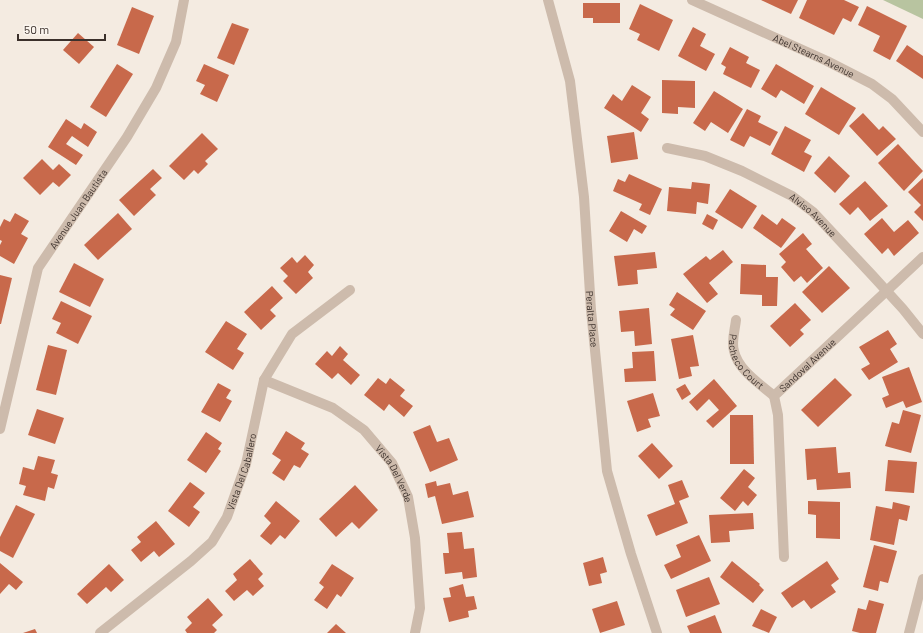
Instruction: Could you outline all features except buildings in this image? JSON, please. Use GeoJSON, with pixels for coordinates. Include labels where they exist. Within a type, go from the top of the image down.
{"type":"FeatureCollection","features":[{"type":"Feature","properties":{"kind":"street","name":"Avenue Juan Bautista"},"geometry":{"type":"LineString","coordinates":[[0,429],[38,268],[127,137],[156,88],[176,42],[184,0]]}},
{"type":"Feature","properties":{"kind":"street","name":"Peralta Place"},"geometry":{"type":"LineString","coordinates":[[548,0],[571,89],[584,197],[591,310],[607,471],[631,554],[657,633]]}},
{"type":"Feature","properties":{"kind":"street","name":"Abel Stearns Avenue"},"geometry":{"type":"LineString","coordinates":[[692,0],[827,61],[872,84],[892,99],[923,132]]}},
{"type":"Feature","properties":{"kind":"street","name":"Alviso Avenue"},"geometry":{"type":"LineString","coordinates":[[667,148],[706,156],[742,171],[792,196],[813,212],[887,291],[923,334]]}},
{"type":"Feature","properties":{"kind":"street","name":"Sandoval Avenue"},"geometry":{"type":"LineString","coordinates":[[784,557],[778,415],[774,396],[923,257]]}},
{"type":"Feature","properties":{"kind":"street","name":"Vista Del Caballero"},"geometry":{"type":"LineString","coordinates":[[100,633],[191,561],[212,542],[227,517],[246,464],[264,380],[292,334],[350,290]]}},
{"type":"Feature","properties":{"kind":"street","name":"Pacheco Court"},"geometry":{"type":"LineString","coordinates":[[736,320],[733,341],[737,361],[755,380],[774,396]]}},
{"type":"Feature","properties":{"kind":"street","name":"Vista Del Verde"},"geometry":{"type":"LineString","coordinates":[[264,380],[333,408],[364,430],[392,463],[408,497],[415,538],[420,608],[415,633]]}},
{"type":"Feature","properties":{"kind":"street"},"geometry":{"type":"LineString","coordinates":[[909,633],[923,579]]}},
{"type":"Feature","properties":{"kind":"green space"},"geometry":{"type":"Polygon","coordinates":[[[883,0],[923,0],[923,19],[883,0]]]}}]}
